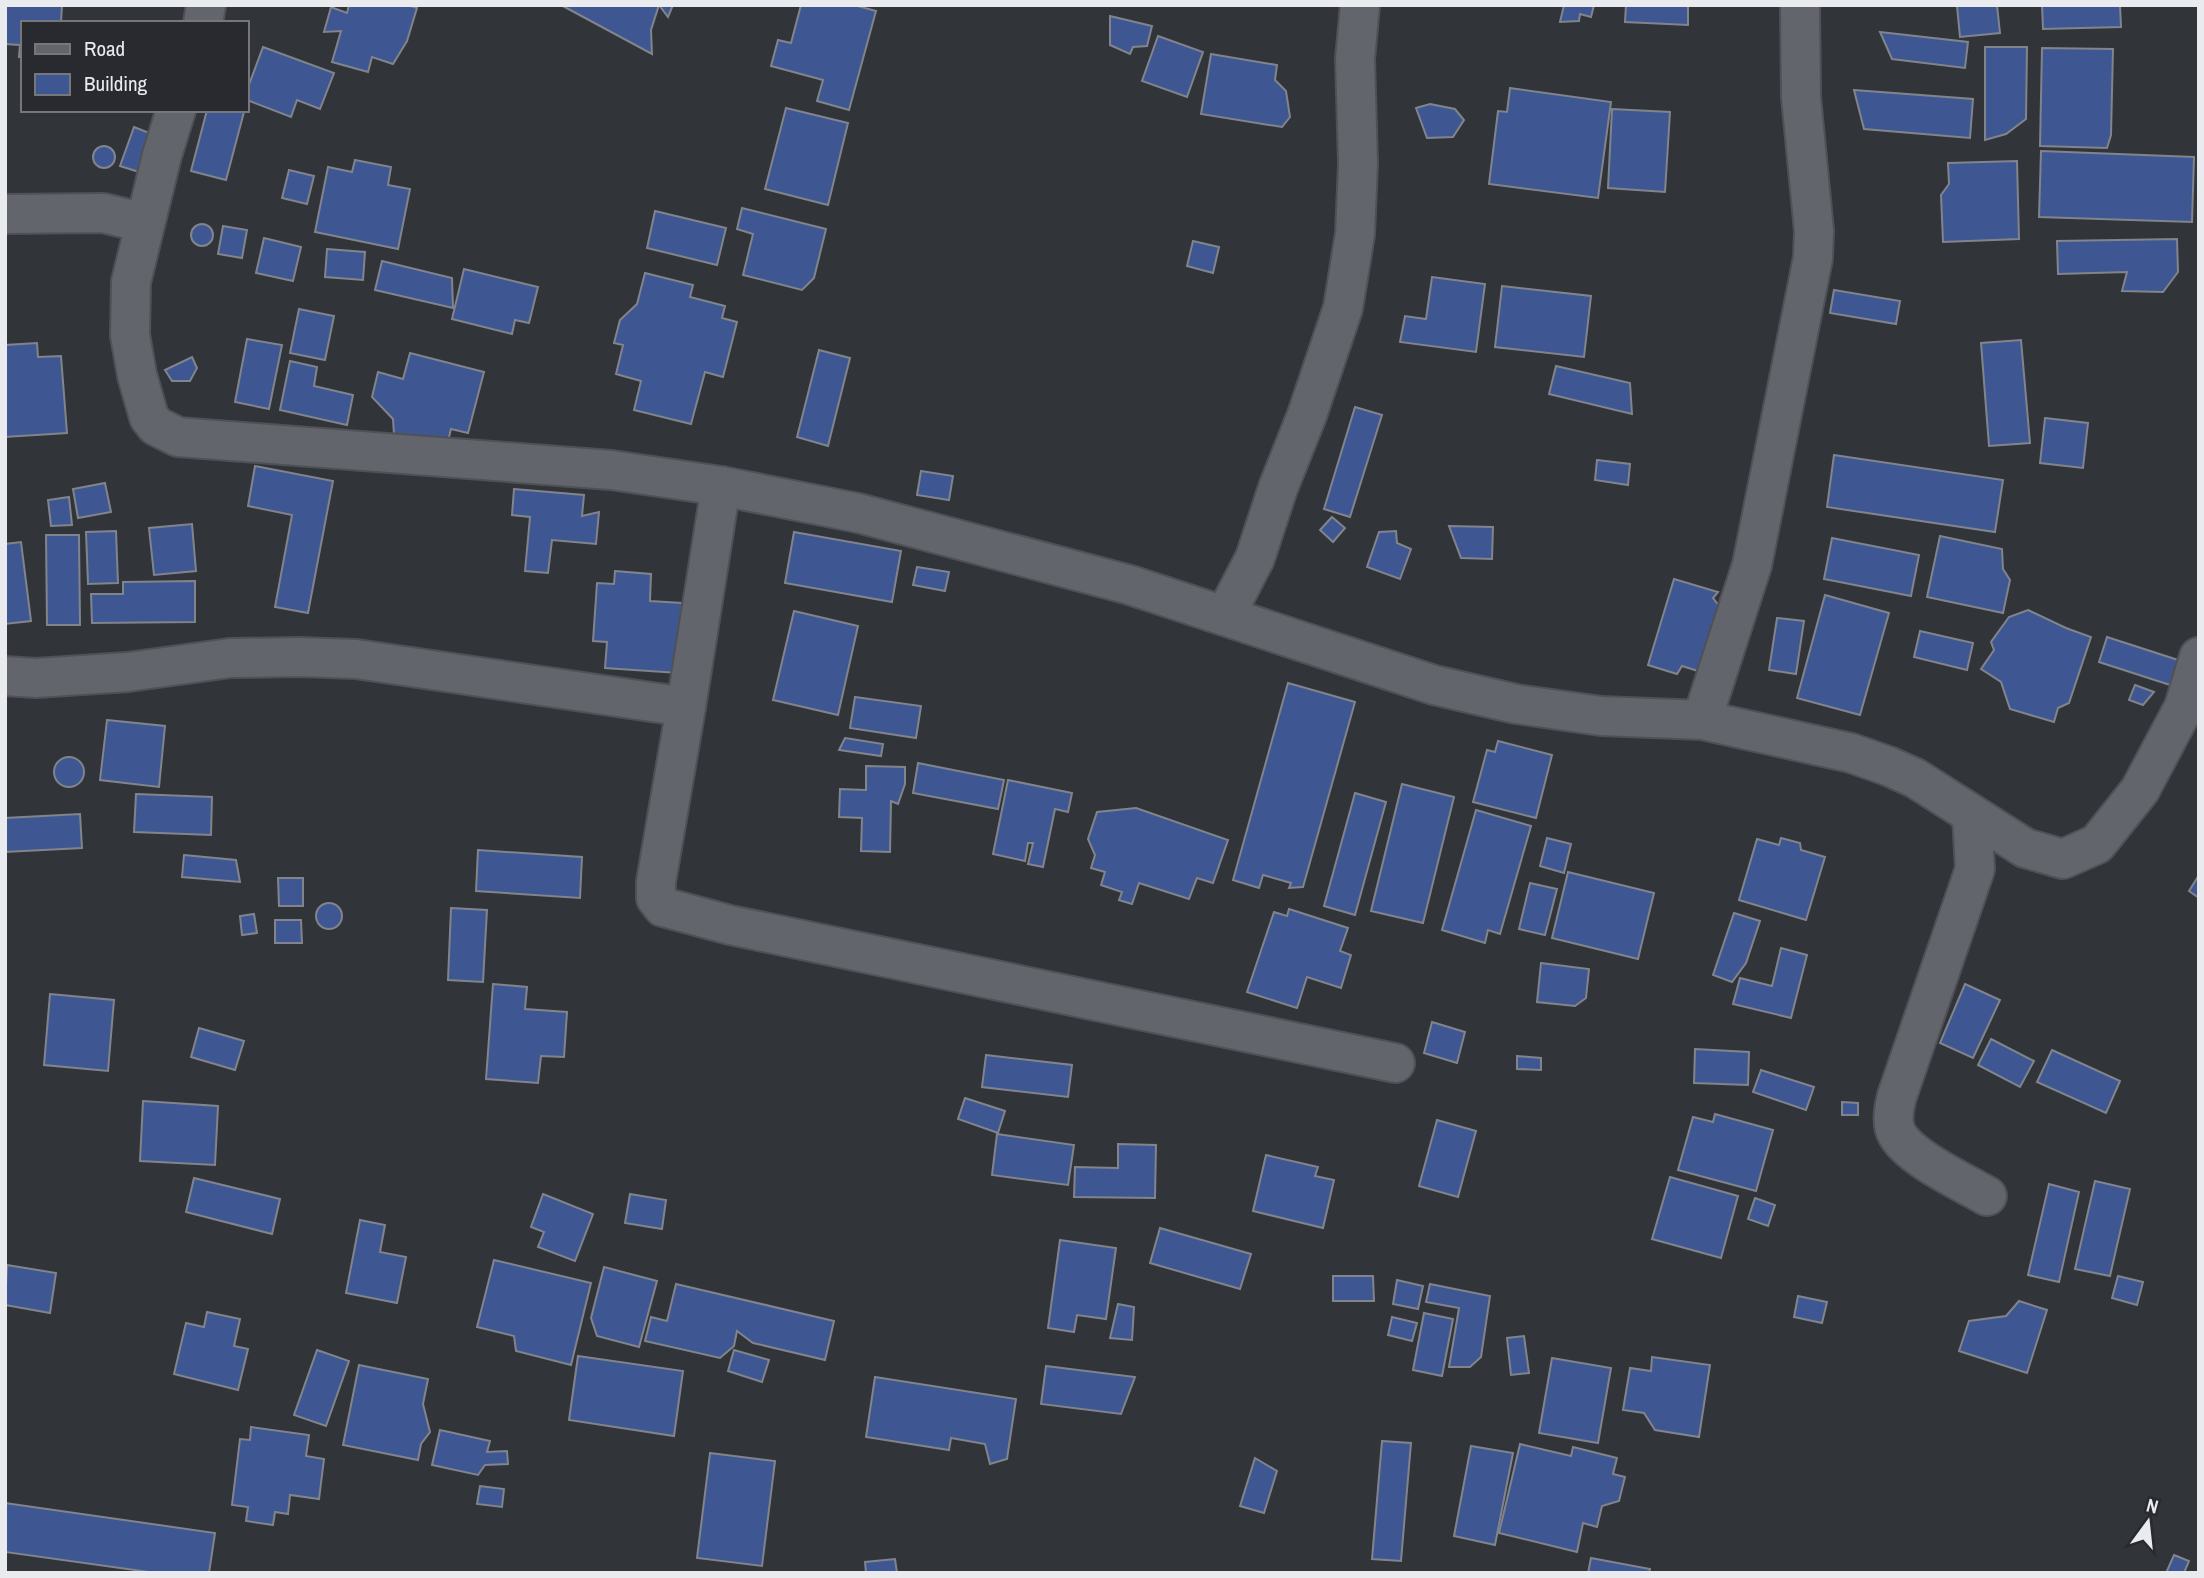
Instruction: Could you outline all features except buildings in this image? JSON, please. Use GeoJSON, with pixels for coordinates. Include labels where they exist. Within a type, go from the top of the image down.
{"type":"FeatureCollection","features":[{"type":"Feature","properties":{"kind":"street"},"geometry":{"type":"LineString","coordinates":[[1225,616],[1255,558],[1343,308],[1355,234],[1358,164],[1355,59],[1360,5]]}},
{"type":"Feature","properties":{"kind":"street"},"geometry":{"type":"LineString","coordinates":[[1702,720],[1752,565],[1813,258],[1814,231],[1801,97],[1800,5]]}},
{"type":"Feature","properties":{"kind":"street"},"geometry":{"type":"LineString","coordinates":[[175,112],[131,282],[130,335],[137,375],[149,417],[156,426],[178,437],[611,470],[721,486],[858,513],[1130,585],[1434,685],[1517,704],[1601,716],[1702,720],[1851,753],[1915,778],[2025,848],[2063,859],[2097,844],[2140,790],[2184,707],[2199,657]]}},
{"type":"Feature","properties":{"kind":"street"},"geometry":{"type":"LineString","coordinates":[[5,214],[103,213],[145,223]]}},
{"type":"Feature","properties":{"kind":"street"},"geometry":{"type":"LineString","coordinates":[[721,486],[656,882],[656,898],[663,907],[730,925],[1395,1063]]}},
{"type":"Feature","properties":{"kind":"street"},"geometry":{"type":"LineString","coordinates":[[5,676],[36,678],[115,673],[230,658],[356,659],[686,707]]}},
{"type":"Feature","properties":{"kind":"street"},"geometry":{"type":"LineString","coordinates":[[1972,816],[1975,869],[1893,1114],[1897,1134],[1920,1158],[1987,1196]]}},
{"type":"Feature","properties":{"kind":"street"},"geometry":{"type":"LineString","coordinates":[[1975,869],[2025,848]]}}]}
